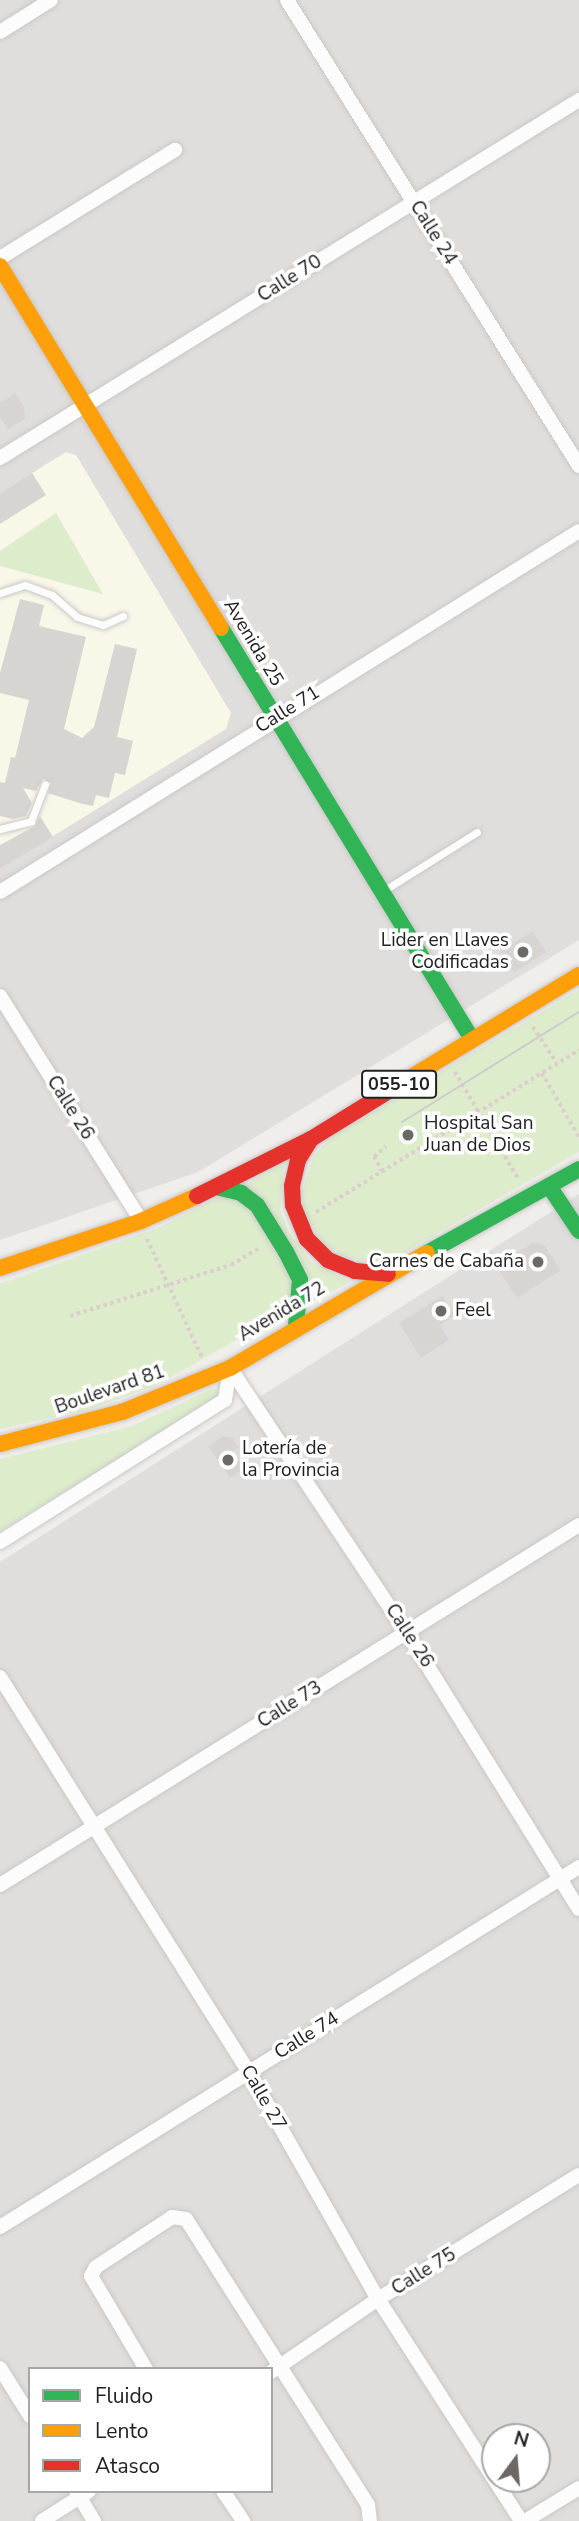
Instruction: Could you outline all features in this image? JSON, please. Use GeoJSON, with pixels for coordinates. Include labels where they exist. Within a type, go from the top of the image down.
{"type":"FeatureCollection","features":[{"type":"Feature","properties":{"kind":"main road","name":"Avenida 25"},"geometry":{"type":"LineString","coordinates":[[0,266],[472,1040]]}},
{"type":"Feature","properties":{"kind":"main road","name":"055-10"},"geometry":{"type":"LineString","coordinates":[[0,1268],[141,1221],[311,1139],[579,975]]}},
{"type":"Feature","properties":{"kind":"main road"},"geometry":{"type":"LineString","coordinates":[[311,1139],[298,1160],[292,1185],[298,1223],[328,1260],[355,1271],[388,1274]]}},
{"type":"Feature","properties":{"kind":"main road","name":"Avenida 72"},"geometry":{"type":"LineString","coordinates":[[230,1368],[296,1326],[388,1274],[549,1186],[578,1173]]}},
{"type":"Feature","properties":{"kind":"main road"},"geometry":{"type":"LineString","coordinates":[[549,1186],[579,1231]]}},
{"type":"Feature","properties":{"kind":"main road"},"geometry":{"type":"LineString","coordinates":[[216,1187],[241,1193],[257,1205],[277,1236],[300,1280],[296,1326]]}},
{"type":"Feature","properties":{"kind":"main road","name":"Boulevard 81"},"geometry":{"type":"LineString","coordinates":[[0,1444],[122,1412],[230,1368]]}},
{"type":"Feature","properties":{"kind":"street"},"geometry":{"type":"LineString","coordinates":[[0,32],[51,0]]}},
{"type":"Feature","properties":{"kind":"street","name":"Calle 24"},"geometry":{"type":"LineString","coordinates":[[287,0],[579,466]]}},
{"type":"Feature","properties":{"kind":"street","name":"Calle 70"},"geometry":{"type":"LineString","coordinates":[[0,458],[579,100]]}},
{"type":"Feature","properties":{"kind":"street"},"geometry":{"type":"LineString","coordinates":[[0,258],[174,150]]}},
{"type":"Feature","properties":{"kind":"street","name":"Calle 71"},"geometry":{"type":"LineString","coordinates":[[0,892],[274,718],[579,531]]}},
{"type":"Feature","properties":{"kind":"street","name":"Calle 26"},"geometry":{"type":"LineString","coordinates":[[0,996],[141,1221]]}},
{"type":"Feature","properties":{"kind":"street","name":"Calle 26"},"geometry":{"type":"LineString","coordinates":[[230,1368],[407,1633],[579,1909]]}},
{"type":"Feature","properties":{"kind":"street","name":"Avenida 72"},"geometry":{"type":"LineString","coordinates":[[0,1542],[225,1399],[230,1368]]}},
{"type":"Feature","properties":{"kind":"street","name":"Calle 73"},"geometry":{"type":"LineString","coordinates":[[0,1885],[579,1525]]}},
{"type":"Feature","properties":{"kind":"street","name":"Calle 27"},"geometry":{"type":"LineString","coordinates":[[0,1677],[249,2072],[379,2299],[523,2521]]}},
{"type":"Feature","properties":{"kind":"street","name":"Calle 74"},"geometry":{"type":"LineString","coordinates":[[0,2227],[579,1867]]}},
{"type":"Feature","properties":{"kind":"street","name":"Calle 75"},"geometry":{"type":"LineString","coordinates":[[276,2370],[379,2299],[579,2175]]}},
{"type":"Feature","properties":{"kind":"street"},"geometry":{"type":"LineString","coordinates":[[145,2367],[91,2276],[96,2267],[173,2217],[186,2219],[276,2370],[368,2505],[370,2521]]}},
{"type":"Feature","properties":{"kind":"street"},"geometry":{"type":"LineString","coordinates":[[0,2368],[28,2413]]}},
{"type":"Feature","properties":{"kind":"street"},"geometry":{"type":"LineString","coordinates":[[523,2521],[579,2488]]}},
{"type":"Feature","properties":{"kind":"street"},"geometry":{"type":"LineString","coordinates":[[42,2521],[82,2493],[94,2521]]}},
{"type":"Feature","properties":{"kind":"street"},"geometry":{"type":"LineString","coordinates":[[224,2493],[243,2521]]}},
{"type":"Feature","properties":{"kind":"lane"},"geometry":{"type":"LineString","coordinates":[[0,593],[25,585],[52,595],[77,617],[103,625],[123,617]]}},
{"type":"Feature","properties":{"kind":"lane"},"geometry":{"type":"LineString","coordinates":[[0,830],[31,821],[45,785]]}},
{"type":"Feature","properties":{"kind":"lane"},"geometry":{"type":"LineString","coordinates":[[380,893],[477,832]]}},
{"type":"Feature","properties":{"kind":"path"},"geometry":{"type":"LineString","coordinates":[[524,1031],[532,1026],[557,1063]]}},
{"type":"Feature","properties":{"kind":"path"},"geometry":{"type":"LineString","coordinates":[[298,1223],[579,1050]]}},
{"type":"Feature","properties":{"kind":"path"},"geometry":{"type":"LineString","coordinates":[[445,1056],[529,1197]]}},
{"type":"Feature","properties":{"kind":"path"},"geometry":{"type":"LineString","coordinates":[[542,1073],[579,1137]]}},
{"type":"Feature","properties":{"kind":"path"},"geometry":{"type":"LineString","coordinates":[[382,1172],[374,1157],[386,1146]]}},
{"type":"Feature","properties":{"kind":"path"},"geometry":{"type":"LineString","coordinates":[[141,1221],[166,1284],[187,1317],[209,1376]]}},
{"type":"Feature","properties":{"kind":"path"},"geometry":{"type":"LineString","coordinates":[[69,1316],[231,1265],[277,1236]]}},
{"type":"Feature","properties":{"kind":"shaded area"},"geometry":{"type":"Polygon","coordinates":[[[0,0],[579,0],[579,940],[198,1172],[0,1240],[0,0]]]}},
{"type":"Feature","properties":{"kind":"shaded area"},"geometry":{"type":"Polygon","coordinates":[[[66,452],[76,455],[231,713],[226,729],[0,869],[0,493],[66,452]]]}},
{"type":"Feature","properties":{"kind":"shaded area"},"geometry":{"type":"Polygon","coordinates":[[[579,1194],[579,2521],[0,2521],[0,1562],[579,1194]]]}},
{"type":"Feature","properties":{"kind":"green space"},"geometry":{"type":"Polygon","coordinates":[[[56,513],[103,594],[0,566],[0,551],[56,513]]]}},
{"type":"Feature","properties":{"kind":"green space"},"geometry":{"type":"Polygon","coordinates":[[[579,990],[579,1152],[398,1256],[371,1262],[342,1256],[325,1245],[305,1215],[301,1194],[314,1155],[332,1137],[579,990]]]}},
{"type":"Feature","properties":{"kind":"green space"},"geometry":{"type":"Polygon","coordinates":[[[284,1163],[280,1210],[289,1232],[310,1261],[350,1282],[314,1301],[314,1284],[304,1267],[245,1185],[284,1163]]]}},
{"type":"Feature","properties":{"kind":"green space"},"geometry":{"type":"Polygon","coordinates":[[[221,1196],[245,1203],[297,1289],[291,1309],[157,1385],[90,1409],[0,1429],[0,1284],[158,1228],[221,1196]]]}},
{"type":"Feature","properties":{"kind":"green space"},"geometry":{"type":"Polygon","coordinates":[[[217,1389],[218,1397],[0,1531],[0,1459],[132,1426],[217,1389]]]}},
{"type":"Feature","properties":{"kind":"building"},"geometry":{"type":"Polygon","coordinates":[[[15,393],[24,407],[25,419],[8,429],[0,417],[0,403],[15,393]]]}},
{"type":"Feature","properties":{"kind":"building"},"geometry":{"type":"Polygon","coordinates":[[[32,473],[46,495],[0,524],[0,493],[32,473]]]}},
{"type":"Feature","properties":{"kind":"building"},"geometry":{"type":"Polygon","coordinates":[[[20,599],[44,605],[39,626],[86,637],[64,729],[82,738],[94,727],[115,644],[137,649],[117,737],[133,741],[125,775],[115,773],[109,798],[96,795],[93,806],[79,803],[48,793],[51,783],[43,779],[36,791],[23,788],[32,803],[26,816],[13,819],[0,816],[0,782],[5,783],[11,757],[15,758],[29,700],[0,693],[0,673],[20,599]]]}},
{"type":"Feature","properties":{"kind":"building"},"geometry":{"type":"Polygon","coordinates":[[[40,816],[53,837],[0,869],[0,845],[35,826],[40,816]]]}},
{"type":"Feature","properties":{"kind":"building","name":"Lider en Llaves Codificadas"},"geometry":{"type":"Polygon","coordinates":[[[533,931],[546,952],[514,972],[501,951],[533,931]]]}},
{"type":"Feature","properties":{"kind":"building"},"geometry":{"type":"Polygon","coordinates":[[[533,1242],[544,1245],[561,1270],[517,1298],[497,1267],[533,1242]]]}},
{"type":"Feature","properties":{"kind":"building"},"geometry":{"type":"Polygon","coordinates":[[[442,1296],[455,1315],[440,1325],[449,1340],[421,1358],[399,1323],[442,1296]]]}},
{"type":"Feature","properties":{"kind":"building","name":"Lotería de la Provincia"},"geometry":{"type":"Polygon","coordinates":[[[223,1436],[232,1438],[239,1447],[232,1451],[244,1469],[230,1478],[208,1446],[223,1436]]]}},
{"type":"Feature","properties":{"kind":"tram line"},"geometry":{"type":"LineString","coordinates":[[402,1122],[579,1012]]}},
{"type":"Feature","properties":{"kind":"traffic: fast"},"geometry":{"type":"LineString","coordinates":[[221,628],[472,1040]]}},
{"type":"Feature","properties":{"kind":"traffic: fast"},"geometry":{"type":"LineString","coordinates":[[427,1253],[579,1169]]}},
{"type":"Feature","properties":{"kind":"traffic: fast"},"geometry":{"type":"LineString","coordinates":[[549,1186],[579,1231]]}},
{"type":"Feature","properties":{"kind":"traffic: fast"},"geometry":{"type":"LineString","coordinates":[[216,1187],[241,1193],[257,1205],[286,1252],[300,1280],[296,1326]]}},
{"type":"Feature","properties":{"kind":"traffic: slow"},"geometry":{"type":"LineString","coordinates":[[0,266],[221,628]]}},
{"type":"Feature","properties":{"kind":"traffic: slow"},"geometry":{"type":"LineString","coordinates":[[408,1079],[579,975]]}},
{"type":"Feature","properties":{"kind":"traffic: slow"},"geometry":{"type":"LineString","coordinates":[[0,1268],[141,1221],[197,1196]]}},
{"type":"Feature","properties":{"kind":"traffic: slow"},"geometry":{"type":"LineString","coordinates":[[0,1444],[122,1412],[230,1368],[427,1253]]}},
{"type":"Feature","properties":{"kind":"traffic: jam"},"geometry":{"type":"LineString","coordinates":[[197,1196],[311,1139],[408,1079]]}},
{"type":"Feature","properties":{"kind":"traffic: jam"},"geometry":{"type":"LineString","coordinates":[[311,1139],[298,1160],[292,1186],[293,1205],[307,1239],[328,1260],[355,1271],[388,1274]]}},
{"type":"Feature","properties":{"kind":"place","name":"Lider en Llaves Codificadas"},"geometry":{"type":"Point","coordinates":[523,952]}},
{"type":"Feature","properties":{"kind":"place","name":"Hospital San Juan de Dios"},"geometry":{"type":"Point","coordinates":[408,1135]}},
{"type":"Feature","properties":{"kind":"place","name":"Carnes de Cabaña"},"geometry":{"type":"Point","coordinates":[538,1262]}},
{"type":"Feature","properties":{"kind":"place","name":"Feel"},"geometry":{"type":"Point","coordinates":[441,1311]}},
{"type":"Feature","properties":{"kind":"place","name":"Lotería de la Provincia"},"geometry":{"type":"Point","coordinates":[228,1460]}}]}
